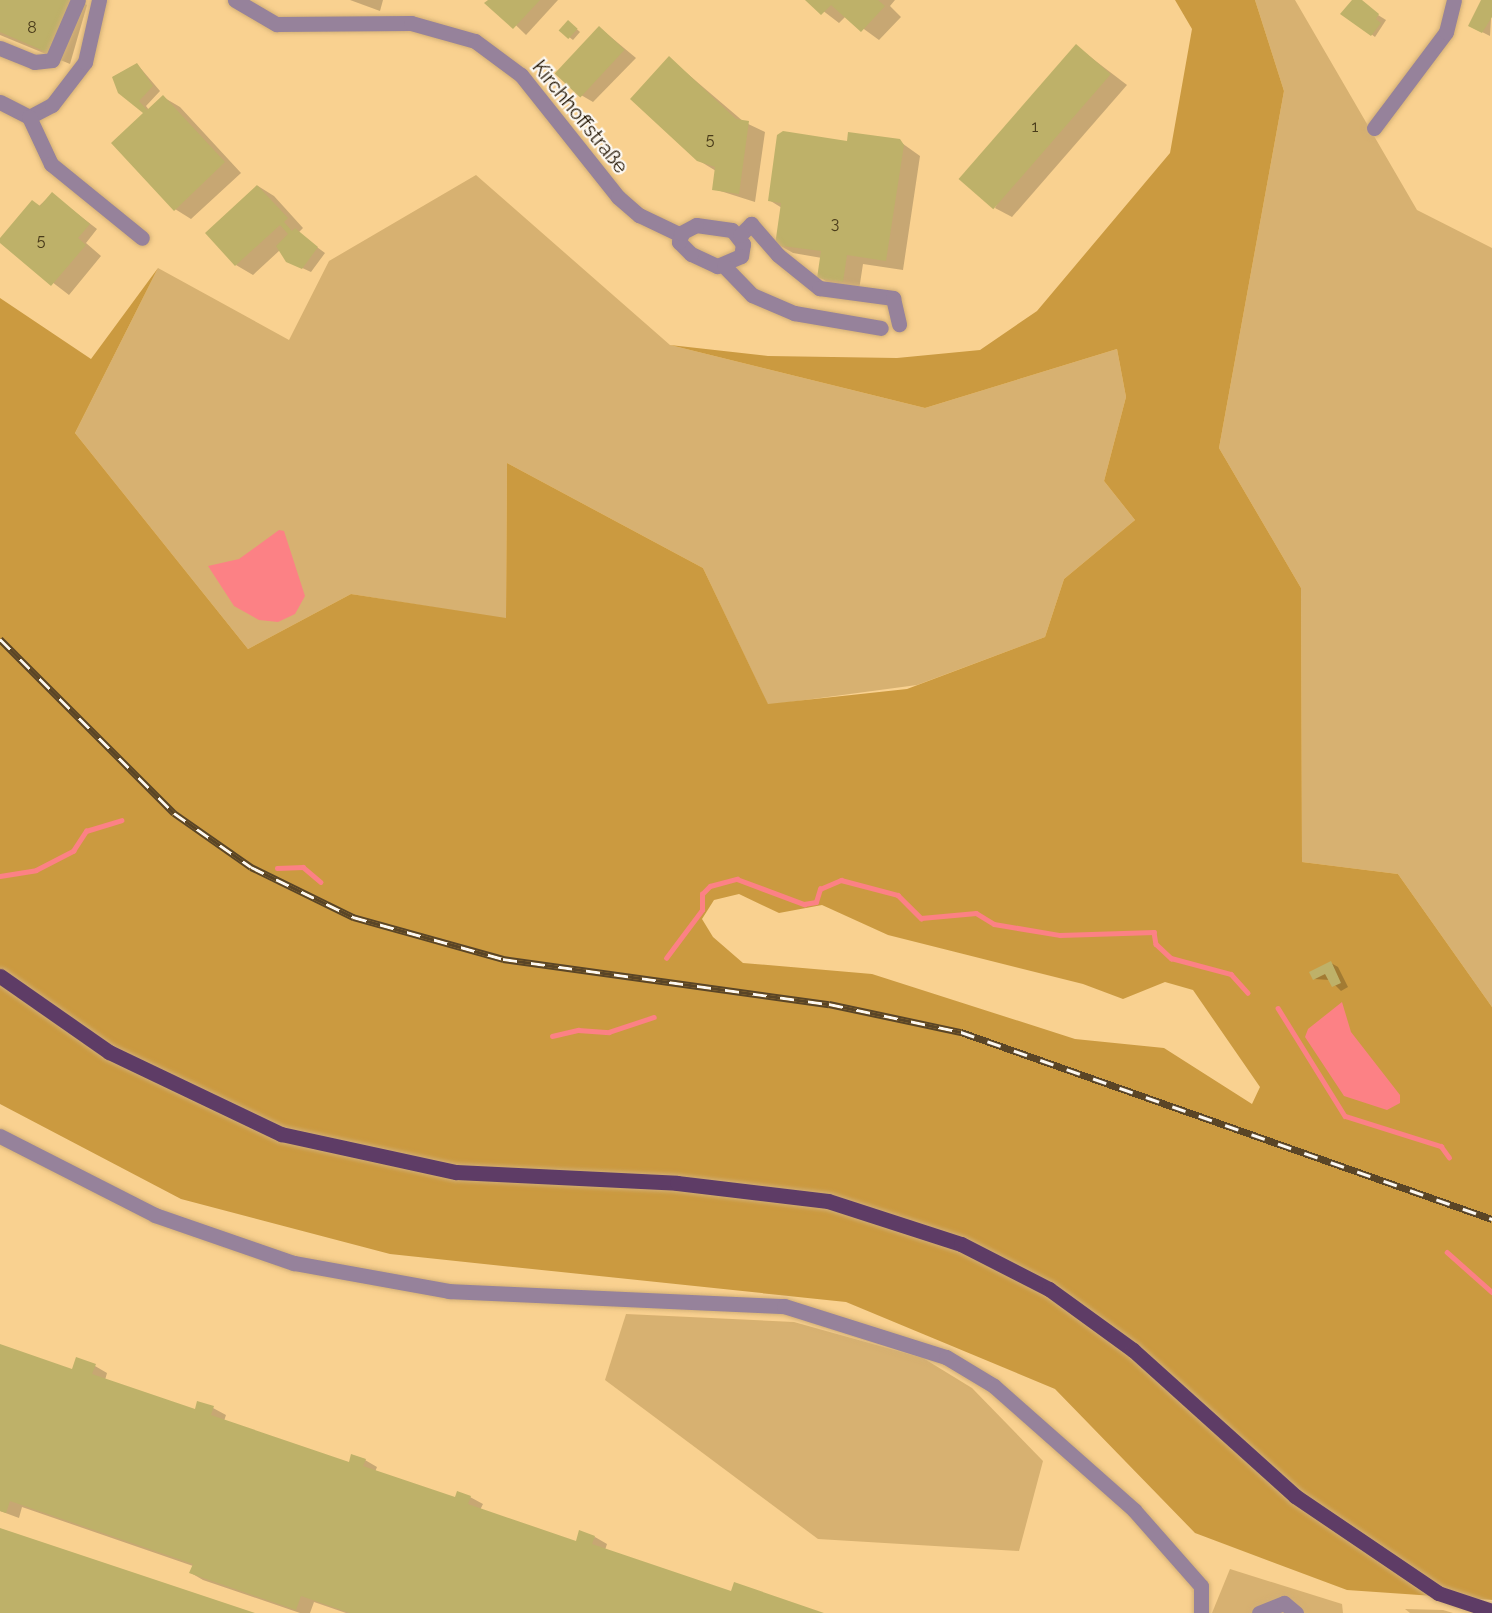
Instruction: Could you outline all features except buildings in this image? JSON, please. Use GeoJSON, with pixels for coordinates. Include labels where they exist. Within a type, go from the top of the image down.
{"type":"FeatureCollection","features":[{"type":"Feature","properties":{"kind":"main road"},"geometry":{"type":"LineString","coordinates":[[0,976],[109,1052],[281,1134],[456,1172],[677,1183],[828,1201],[961,1244],[1049,1289],[1133,1350],[1294,1496],[1438,1593],[1492,1611]]}},
{"type":"Feature","properties":{"kind":"street"},"geometry":{"type":"LineString","coordinates":[[0,48],[34,62],[52,60],[78,0]]}},
{"type":"Feature","properties":{"kind":"street"},"geometry":{"type":"LineString","coordinates":[[29,117],[52,105],[85,62],[99,0]]}},
{"type":"Feature","properties":{"kind":"street","name":"Kirchhoffstraße"},"geometry":{"type":"LineString","coordinates":[[235,0],[276,24],[411,23],[475,40],[521,75],[618,197],[639,215],[681,235],[683,249],[724,266],[752,296],[794,313],[881,328]]}},
{"type":"Feature","properties":{"kind":"street"},"geometry":{"type":"LineString","coordinates":[[1374,128],[1446,32],[1454,0]]}},
{"type":"Feature","properties":{"kind":"street"},"geometry":{"type":"LineString","coordinates":[[0,102],[29,117],[51,164],[142,238]]}},
{"type":"Feature","properties":{"kind":"street"},"geometry":{"type":"LineString","coordinates":[[681,235],[687,228],[711,224],[740,236]]}},
{"type":"Feature","properties":{"kind":"street"},"geometry":{"type":"LineString","coordinates":[[724,266],[741,256],[740,236],[751,224],[778,255],[819,288],[892,298],[899,324]]}},
{"type":"Feature","properties":{"kind":"street"},"geometry":{"type":"LineString","coordinates":[[0,1136],[155,1215],[294,1263],[449,1291],[784,1306],[946,1357],[994,1386],[1134,1510],[1200,1586],[1201,1613]]}},
{"type":"Feature","properties":{"kind":"street"},"geometry":{"type":"LineString","coordinates":[[1259,1613],[1284,1604],[1296,1613]]}},
{"type":"Feature","properties":{"kind":"shaded area"},"geometry":{"type":"Polygon","coordinates":[[[1175,0],[1255,0],[1284,91],[1219,448],[1301,588],[1302,862],[1398,874],[1492,1007],[1492,1600],[1347,1590],[1195,1533],[1055,1389],[846,1302],[390,1254],[181,1199],[0,1104],[0,298],[91,359],[158,268],[75,433],[248,649],[351,594],[506,618],[507,463],[703,568],[768,704],[907,689],[1045,637],[1064,579],[1135,520],[1104,481],[1126,397],[1117,349],[925,408],[670,345],[768,356],[897,358],[980,350],[1037,311],[1170,153],[1192,29],[1175,0]],[[739,894],[714,900],[702,919],[713,937],[743,963],[872,974],[1075,1039],[1164,1048],[1252,1104],[1260,1087],[1193,990],[1165,982],[1123,999],[1083,984],[888,935],[822,905],[779,913],[739,894]]]}},
{"type":"Feature","properties":{"kind":"shaded area"},"geometry":{"type":"Polygon","coordinates":[[[1255,0],[1295,0],[1417,210],[1492,248],[1492,1007],[1398,874],[1302,862],[1301,588],[1219,448],[1284,91],[1255,0]]]}},
{"type":"Feature","properties":{"kind":"shaded area"},"geometry":{"type":"Polygon","coordinates":[[[476,175],[670,345],[925,408],[1117,349],[1126,397],[1104,481],[1135,520],[1064,579],[1045,637],[917,685],[768,705],[703,568],[507,463],[506,619],[351,594],[248,649],[75,433],[158,268],[289,340],[329,261],[476,175]]]}},
{"type":"Feature","properties":{"kind":"shaded area"},"geometry":{"type":"Polygon","coordinates":[[[279,530],[284,531],[305,596],[295,614],[278,622],[259,620],[234,606],[208,566],[239,559],[279,530]]]}},
{"type":"Feature","properties":{"kind":"shaded area"},"geometry":{"type":"Polygon","coordinates":[[[1342,1002],[1351,1032],[1400,1095],[1400,1103],[1387,1110],[1344,1096],[1305,1037],[1308,1029],[1342,1002]]]}},
{"type":"Feature","properties":{"kind":"shaded area"},"geometry":{"type":"Polygon","coordinates":[[[626,1314],[794,1322],[923,1358],[972,1388],[1043,1461],[1019,1551],[818,1539],[605,1380],[626,1314]]]}},
{"type":"Feature","properties":{"kind":"shaded area"},"geometry":{"type":"Polygon","coordinates":[[[1230,1569],[1342,1604],[1343,1613],[1212,1613],[1230,1569]]]}},
{"type":"Feature","properties":{"kind":"shaded area"},"geometry":{"type":"Polygon","coordinates":[[[1405,1609],[1443,1610],[1453,1613],[1410,1613],[1405,1609]]]}},
{"type":"Feature","properties":{"kind":"waterway"},"geometry":{"type":"LineString","coordinates":[[0,876],[36,870],[73,851],[86,831],[121,820]]}},
{"type":"Feature","properties":{"kind":"waterway"},"geometry":{"type":"LineString","coordinates":[[277,868],[303,867],[321,882]]}},
{"type":"Feature","properties":{"kind":"waterway"},"geometry":{"type":"LineString","coordinates":[[666,958],[702,910],[702,894],[710,886],[737,879],[804,904],[816,902],[820,889],[841,880],[898,895],[921,918],[976,913],[994,924],[1060,935],[1154,932],[1156,944],[1171,958],[1231,974],[1248,993]]}},
{"type":"Feature","properties":{"kind":"waterway"},"geometry":{"type":"LineString","coordinates":[[1278,1008],[1345,1116],[1441,1146],[1449,1157]]}},
{"type":"Feature","properties":{"kind":"waterway"},"geometry":{"type":"LineString","coordinates":[[552,1036],[578,1030],[609,1032],[654,1017]]}},
{"type":"Feature","properties":{"kind":"waterway"},"geometry":{"type":"LineString","coordinates":[[1447,1252],[1492,1292]]}},
{"type":"Feature","properties":{"kind":"railway"},"geometry":{"type":"LineString","coordinates":[[0,639],[174,813],[251,867],[353,917],[503,959],[829,1004],[961,1032],[1492,1219]]}}]}
